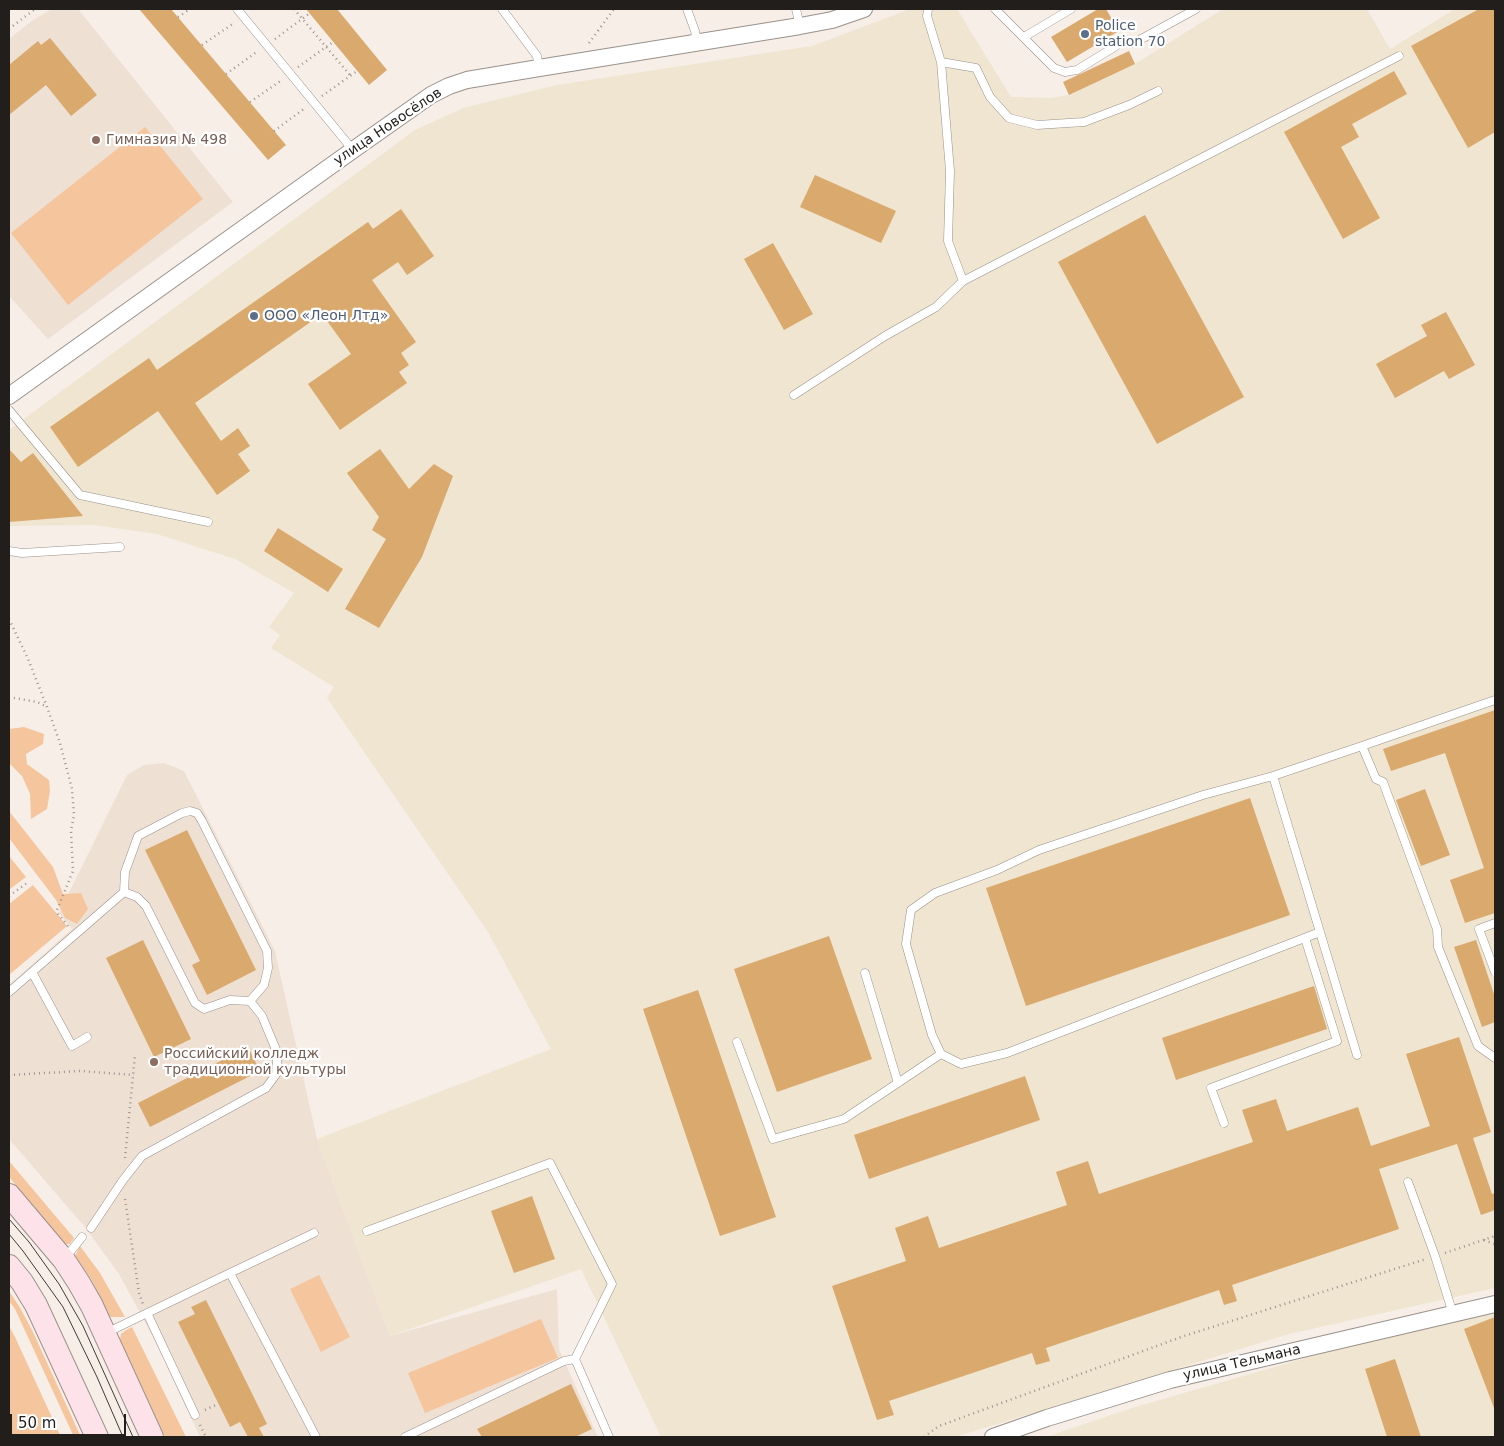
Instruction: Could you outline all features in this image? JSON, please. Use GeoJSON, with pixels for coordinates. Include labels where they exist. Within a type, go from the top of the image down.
{"type":"FeatureCollection","features":[{"type":"Feature","properties":{"kind":"main road"},"geometry":{"type":"LineString","coordinates":[[9,1196],[64,1260],[87,1298],[152,1437]]}},
{"type":"Feature","properties":{"kind":"main road"},"geometry":{"type":"LineString","coordinates":[[9,1266],[22,1282],[36,1305],[97,1437]]}},
{"type":"Feature","properties":{"kind":"street","name":"улица Новосёлов"},"geometry":{"type":"LineString","coordinates":[[9,396],[431,95],[449,86],[467,80],[800,26],[832,20],[864,9]]}},
{"type":"Feature","properties":{"kind":"street","name":"улица Тельмана"},"geometry":{"type":"LineString","coordinates":[[993,1437],[1047,1418],[1170,1380],[1495,1304]]}},
{"type":"Feature","properties":{"kind":"lane"},"geometry":{"type":"LineString","coordinates":[[237,9],[353,150]]}},
{"type":"Feature","properties":{"kind":"lane"},"geometry":{"type":"LineString","coordinates":[[502,9],[537,56],[539,68]]}},
{"type":"Feature","properties":{"kind":"lane"},"geometry":{"type":"LineString","coordinates":[[687,9],[697,42]]}},
{"type":"Feature","properties":{"kind":"lane"},"geometry":{"type":"LineString","coordinates":[[796,9],[800,26]]}},
{"type":"Feature","properties":{"kind":"lane"},"geometry":{"type":"LineString","coordinates":[[928,9],[927,16],[941,62],[950,172],[948,241],[963,281]]}},
{"type":"Feature","properties":{"kind":"lane"},"geometry":{"type":"LineString","coordinates":[[995,9],[1054,68],[1065,72],[1077,70],[1116,46]]}},
{"type":"Feature","properties":{"kind":"lane"},"geometry":{"type":"LineString","coordinates":[[1024,37],[1071,9]]}},
{"type":"Feature","properties":{"kind":"lane"},"geometry":{"type":"LineString","coordinates":[[1134,43],[1187,11],[1196,9]]}},
{"type":"Feature","properties":{"kind":"lane"},"geometry":{"type":"LineString","coordinates":[[794,395],[884,336],[936,307],[963,281],[1399,56]]}},
{"type":"Feature","properties":{"kind":"lane"},"geometry":{"type":"LineString","coordinates":[[941,62],[976,68],[990,96],[1009,118],[1037,125],[1084,122],[1129,105],[1158,91]]}},
{"type":"Feature","properties":{"kind":"lane"},"geometry":{"type":"LineString","coordinates":[[9,410],[80,495],[208,522]]}},
{"type":"Feature","properties":{"kind":"lane"},"geometry":{"type":"LineString","coordinates":[[9,551],[22,553],[120,547]]}},
{"type":"Feature","properties":{"kind":"lane"},"geometry":{"type":"LineString","coordinates":[[1320,932],[1007,1053],[961,1064],[941,1054],[932,1035],[906,944],[911,910],[935,893],[997,870],[1039,850],[1203,795],[1273,776],[1495,700]]}},
{"type":"Feature","properties":{"kind":"lane"},"geometry":{"type":"LineString","coordinates":[[1362,746],[1376,779],[1383,782],[1437,930],[1438,947],[1478,1046],[1495,1058]]}},
{"type":"Feature","properties":{"kind":"lane"},"geometry":{"type":"LineString","coordinates":[[1273,776],[1357,1055]]}},
{"type":"Feature","properties":{"kind":"lane"},"geometry":{"type":"LineString","coordinates":[[9,992],[124,892],[126,872],[138,836],[182,812],[190,811],[197,814],[267,951],[268,968],[264,985],[250,1002]]}},
{"type":"Feature","properties":{"kind":"lane"},"geometry":{"type":"LineString","coordinates":[[91,1228],[123,1180],[142,1156],[266,1088],[277,1073],[277,1052],[262,1016],[250,1002],[230,1000],[204,1009],[195,1003],[146,906],[137,897],[124,892]]}},
{"type":"Feature","properties":{"kind":"lane"},"geometry":{"type":"LineString","coordinates":[[1495,923],[1479,928],[1495,972]]}},
{"type":"Feature","properties":{"kind":"lane"},"geometry":{"type":"LineString","coordinates":[[1224,1123],[1211,1088],[1337,1041],[1305,938]]}},
{"type":"Feature","properties":{"kind":"lane"},"geometry":{"type":"LineString","coordinates":[[32,972],[72,1046],[87,1037]]}},
{"type":"Feature","properties":{"kind":"lane"},"geometry":{"type":"LineString","coordinates":[[865,973],[898,1083]]}},
{"type":"Feature","properties":{"kind":"lane"},"geometry":{"type":"LineString","coordinates":[[737,1042],[773,1139],[844,1119],[941,1054]]}},
{"type":"Feature","properties":{"kind":"lane"},"geometry":{"type":"LineString","coordinates":[[367,1231],[550,1163],[612,1284],[575,1359],[609,1437]]}},
{"type":"Feature","properties":{"kind":"lane"},"geometry":{"type":"LineString","coordinates":[[1408,1182],[1436,1256],[1453,1314]]}},
{"type":"Feature","properties":{"kind":"lane"},"geometry":{"type":"LineString","coordinates":[[105,1334],[314,1233]]}},
{"type":"Feature","properties":{"kind":"lane"},"geometry":{"type":"LineString","coordinates":[[64,1260],[82,1237]]}},
{"type":"Feature","properties":{"kind":"lane"},"geometry":{"type":"LineString","coordinates":[[230,1273],[316,1437]]}},
{"type":"Feature","properties":{"kind":"lane"},"geometry":{"type":"LineString","coordinates":[[147,1314],[195,1415]]}},
{"type":"Feature","properties":{"kind":"lane"},"geometry":{"type":"LineString","coordinates":[[405,1437],[564,1361],[575,1359]]}},
{"type":"Feature","properties":{"kind":"path"},"geometry":{"type":"LineString","coordinates":[[9,29],[35,9]]}},
{"type":"Feature","properties":{"kind":"path"},"geometry":{"type":"LineString","coordinates":[[178,17],[190,9]]}},
{"type":"Feature","properties":{"kind":"path"},"geometry":{"type":"LineString","coordinates":[[294,9],[350,75]]}},
{"type":"Feature","properties":{"kind":"path"},"geometry":{"type":"LineString","coordinates":[[585,49],[614,9]]}},
{"type":"Feature","properties":{"kind":"path"},"geometry":{"type":"LineString","coordinates":[[226,74],[310,13]]}},
{"type":"Feature","properties":{"kind":"path"},"geometry":{"type":"LineString","coordinates":[[202,46],[243,16]]}},
{"type":"Feature","properties":{"kind":"path"},"geometry":{"type":"LineString","coordinates":[[250,102],[333,42]]}},
{"type":"Feature","properties":{"kind":"path"},"geometry":{"type":"LineString","coordinates":[[274,130],[357,71]]}},
{"type":"Feature","properties":{"kind":"path"},"geometry":{"type":"LineString","coordinates":[[9,619],[28,659],[47,707],[60,743],[72,789],[74,815],[71,831],[73,871],[57,910],[68,926]]}},
{"type":"Feature","properties":{"kind":"path"},"geometry":{"type":"LineString","coordinates":[[9,698],[37,702],[47,707]]}},
{"type":"Feature","properties":{"kind":"path"},"geometry":{"type":"LineString","coordinates":[[9,896],[27,883]]}},
{"type":"Feature","properties":{"kind":"path"},"geometry":{"type":"LineString","coordinates":[[9,1075],[80,1071],[134,1075]]}},
{"type":"Feature","properties":{"kind":"path"},"geometry":{"type":"LineString","coordinates":[[924,1437],[939,1426],[1184,1336],[1495,1236]]}},
{"type":"Feature","properties":{"kind":"path"},"geometry":{"type":"LineString","coordinates":[[1483,1240],[1495,1244]]}},
{"type":"Feature","properties":{"kind":"shaded area","name":"Гимназия № 498"},"geometry":{"type":"Polygon","coordinates":[[[52,9],[78,9],[233,202],[48,339],[9,296],[9,39],[33,20],[52,9]]]}},
{"type":"Feature","properties":{"kind":"shaded area"},"geometry":{"type":"Polygon","coordinates":[[[910,9],[957,9],[1011,97],[1051,98],[1069,95],[1135,64],[1223,9],[1367,9],[1390,49],[1455,9],[1495,9],[1495,1288],[1289,1334],[955,1437],[661,1437],[581,1269],[390,1336],[317,1139],[551,1049],[488,932],[327,698],[334,687],[271,648],[280,635],[269,627],[294,593],[235,559],[157,534],[94,525],[9,526],[9,430],[415,130],[463,108],[557,85],[812,46],[910,9]]]}},
{"type":"Feature","properties":{"kind":"shaded area"},"geometry":{"type":"Polygon","coordinates":[[[145,127],[203,199],[68,305],[11,233],[145,127]]]}},
{"type":"Feature","properties":{"kind":"shaded area"},"geometry":{"type":"Polygon","coordinates":[[[24,727],[44,734],[43,744],[26,754],[27,764],[49,780],[50,791],[47,809],[31,819],[30,794],[22,776],[9,763],[9,729],[24,727]]]}},
{"type":"Feature","properties":{"kind":"shaded area","name":"Российский колледж традиционной культуры"},"geometry":{"type":"Polygon","coordinates":[[[164,763],[184,771],[275,951],[317,1139],[390,1336],[557,1289],[559,1349],[598,1437],[200,1437],[154,1339],[119,1274],[84,1226],[9,1139],[9,985],[72,929],[59,913],[127,775],[144,765],[164,763]]]}},
{"type":"Feature","properties":{"kind":"shaded area"},"geometry":{"type":"Polygon","coordinates":[[[9,811],[53,867],[63,894],[81,893],[88,909],[77,924],[65,918],[56,900],[9,838],[9,811]]]}},
{"type":"Feature","properties":{"kind":"shaded area"},"geometry":{"type":"Polygon","coordinates":[[[9,856],[26,877],[10,889],[9,888],[9,856]]]}},
{"type":"Feature","properties":{"kind":"shaded area"},"geometry":{"type":"Polygon","coordinates":[[[33,885],[67,926],[9,975],[9,904],[33,885]]]}},
{"type":"Feature","properties":{"kind":"shaded area"},"geometry":{"type":"Polygon","coordinates":[[[9,1161],[74,1238],[70,1244],[65,1244],[9,1177],[9,1161]]]}},
{"type":"Feature","properties":{"kind":"shaded area"},"geometry":{"type":"Polygon","coordinates":[[[80,1246],[100,1273],[125,1317],[110,1317],[91,1279],[75,1256],[80,1246]]]}},
{"type":"Feature","properties":{"kind":"shaded area"},"geometry":{"type":"Polygon","coordinates":[[[319,1275],[350,1337],[321,1352],[290,1289],[319,1275]]]}},
{"type":"Feature","properties":{"kind":"shaded area"},"geometry":{"type":"Polygon","coordinates":[[[9,1291],[32,1330],[81,1437],[74,1437],[15,1309],[9,1301],[9,1291]]]}},
{"type":"Feature","properties":{"kind":"shaded area"},"geometry":{"type":"Polygon","coordinates":[[[1495,1312],[1495,1437],[1046,1437],[1132,1408],[1386,1335],[1495,1312]]]}},
{"type":"Feature","properties":{"kind":"shaded area"},"geometry":{"type":"Polygon","coordinates":[[[541,1319],[558,1358],[425,1413],[408,1373],[541,1319]]]}},
{"type":"Feature","properties":{"kind":"shaded area"},"geometry":{"type":"Polygon","coordinates":[[[9,1326],[15,1337],[61,1437],[9,1437],[9,1326]]]}},
{"type":"Feature","properties":{"kind":"shaded area"},"geometry":{"type":"Polygon","coordinates":[[[132,1327],[186,1437],[165,1437],[120,1339],[121,1334],[132,1327]]]}},
{"type":"Feature","properties":{"kind":"building"},"geometry":{"type":"Polygon","coordinates":[[[139,9],[171,9],[286,145],[268,160],[139,9]]]}},
{"type":"Feature","properties":{"kind":"building"},"geometry":{"type":"Polygon","coordinates":[[[306,9],[337,9],[387,70],[369,85],[306,9]]]}},
{"type":"Feature","properties":{"kind":"building","name":"Police station 70"},"geometry":{"type":"Polygon","coordinates":[[[1098,9],[1106,9],[1119,31],[1067,62],[1051,37],[1098,9]]]}},
{"type":"Feature","properties":{"kind":"building"},"geometry":{"type":"Polygon","coordinates":[[[1479,9],[1495,9],[1495,132],[1468,148],[1411,46],[1479,9]]]}},
{"type":"Feature","properties":{"kind":"building"},"geometry":{"type":"Polygon","coordinates":[[[50,38],[97,95],[71,116],[46,85],[9,115],[9,65],[38,41],[41,45],[50,38]]]}},
{"type":"Feature","properties":{"kind":"building"},"geometry":{"type":"Polygon","coordinates":[[[1129,51],[1135,64],[1069,95],[1063,82],[1129,51]]]}},
{"type":"Feature","properties":{"kind":"building"},"geometry":{"type":"Polygon","coordinates":[[[1394,71],[1407,94],[1352,124],[1359,137],[1341,147],[1380,218],[1343,239],[1284,132],[1394,71]]]}},
{"type":"Feature","properties":{"kind":"building"},"geometry":{"type":"Polygon","coordinates":[[[815,175],[896,211],[881,243],[800,207],[815,175]]]}},
{"type":"Feature","properties":{"kind":"building"},"geometry":{"type":"Polygon","coordinates":[[[401,209],[434,256],[407,275],[398,262],[372,280],[416,342],[401,353],[409,365],[399,372],[407,383],[340,430],[308,384],[351,354],[322,314],[195,403],[221,441],[238,428],[250,446],[238,454],[250,471],[217,495],[158,411],[78,467],[50,427],[149,358],[157,370],[368,222],[373,229],[401,209]]]}},
{"type":"Feature","properties":{"kind":"building"},"geometry":{"type":"Polygon","coordinates":[[[1145,215],[1244,397],[1157,444],[1058,262],[1145,215]]]}},
{"type":"Feature","properties":{"kind":"building"},"geometry":{"type":"Polygon","coordinates":[[[773,243],[813,314],[784,330],[744,259],[773,243]]]}},
{"type":"Feature","properties":{"kind":"building"},"geometry":{"type":"Polygon","coordinates":[[[1446,312],[1475,365],[1449,379],[1444,371],[1395,398],[1376,364],[1427,336],[1421,325],[1446,312]]]}},
{"type":"Feature","properties":{"kind":"building"},"geometry":{"type":"Polygon","coordinates":[[[9,449],[21,462],[33,453],[83,516],[9,522],[9,449]]]}},
{"type":"Feature","properties":{"kind":"building"},"geometry":{"type":"Polygon","coordinates":[[[380,449],[409,489],[434,464],[453,476],[422,557],[379,628],[345,609],[386,539],[372,530],[379,517],[347,473],[380,449]]]}},
{"type":"Feature","properties":{"kind":"building"},"geometry":{"type":"Polygon","coordinates":[[[278,528],[343,569],[328,592],[264,551],[278,528]]]}},
{"type":"Feature","properties":{"kind":"building"},"geometry":{"type":"Polygon","coordinates":[[[1495,710],[1495,913],[1465,923],[1450,880],[1484,868],[1445,753],[1391,771],[1383,749],[1495,710]]]}},
{"type":"Feature","properties":{"kind":"building"},"geometry":{"type":"Polygon","coordinates":[[[1425,789],[1450,855],[1421,866],[1396,800],[1425,789]]]}},
{"type":"Feature","properties":{"kind":"building"},"geometry":{"type":"Polygon","coordinates":[[[1250,798],[1290,915],[1026,1006],[986,888],[1250,798]]]}},
{"type":"Feature","properties":{"kind":"building"},"geometry":{"type":"Polygon","coordinates":[[[187,830],[256,970],[207,995],[192,965],[200,961],[145,850],[187,830]]]}},
{"type":"Feature","properties":{"kind":"building"},"geometry":{"type":"Polygon","coordinates":[[[829,936],[872,1059],[777,1092],[734,969],[829,936]]]}},
{"type":"Feature","properties":{"kind":"building"},"geometry":{"type":"Polygon","coordinates":[[[143,940],[191,1039],[154,1057],[106,958],[143,940]]]}},
{"type":"Feature","properties":{"kind":"building"},"geometry":{"type":"Polygon","coordinates":[[[1476,940],[1495,997],[1495,1022],[1482,1027],[1454,947],[1476,940]]]}},
{"type":"Feature","properties":{"kind":"building"},"geometry":{"type":"Polygon","coordinates":[[[1314,986],[1327,1029],[1176,1080],[1162,1038],[1314,986]]]}},
{"type":"Feature","properties":{"kind":"building"},"geometry":{"type":"Polygon","coordinates":[[[698,990],[776,1217],[720,1236],[643,1009],[698,990]]]}},
{"type":"Feature","properties":{"kind":"building"},"geometry":{"type":"Polygon","coordinates":[[[1459,1037],[1491,1132],[1473,1138],[1492,1194],[1495,1193],[1495,1210],[1481,1215],[1457,1144],[1379,1169],[1399,1229],[1232,1285],[1237,1301],[1224,1305],[1219,1290],[1046,1348],[1050,1361],[1036,1365],[1032,1353],[889,1401],[894,1415],[877,1420],[832,1286],[906,1261],[895,1228],[928,1216],[939,1248],[1067,1205],[1056,1172],[1088,1161],[1099,1194],[1253,1142],[1242,1110],[1276,1099],[1287,1131],[1358,1107],[1371,1146],[1430,1126],[1406,1054],[1459,1037]]]}},
{"type":"Feature","properties":{"kind":"building"},"geometry":{"type":"Polygon","coordinates":[[[248,1047],[260,1071],[150,1127],[138,1103],[248,1047]]]}},
{"type":"Feature","properties":{"kind":"building"},"geometry":{"type":"Polygon","coordinates":[[[1025,1076],[1040,1120],[869,1179],[854,1135],[1025,1076]]]}},
{"type":"Feature","properties":{"kind":"building"},"geometry":{"type":"Polygon","coordinates":[[[532,1196],[555,1259],[514,1273],[491,1211],[532,1196]]]}},
{"type":"Feature","properties":{"kind":"building"},"geometry":{"type":"Polygon","coordinates":[[[206,1300],[267,1424],[259,1428],[264,1437],[248,1437],[240,1422],[230,1427],[178,1322],[195,1314],[191,1307],[206,1300]]]}},
{"type":"Feature","properties":{"kind":"building"},"geometry":{"type":"Polygon","coordinates":[[[1495,1317],[1495,1407],[1494,1408],[1464,1329],[1495,1317]]]}},
{"type":"Feature","properties":{"kind":"building"},"geometry":{"type":"Polygon","coordinates":[[[1395,1359],[1421,1437],[1387,1437],[1365,1369],[1395,1359]]]}},
{"type":"Feature","properties":{"kind":"building"},"geometry":{"type":"Polygon","coordinates":[[[571,1384],[592,1429],[575,1437],[482,1437],[477,1429],[571,1384]]]}},
{"type":"Feature","properties":{"kind":"tram line"},"geometry":{"type":"LineString","coordinates":[[9,1219],[29,1242],[59,1284],[83,1326],[133,1437]]}},
{"type":"Feature","properties":{"kind":"tram line"},"geometry":{"type":"LineString","coordinates":[[9,1234],[63,1307],[97,1377],[123,1437]]}},
{"type":"Feature","properties":{"kind":"place","name":"Police station 70"},"geometry":{"type":"Point","coordinates":[1085,34]}},
{"type":"Feature","properties":{"kind":"place","name":"Гимназия № 498"},"geometry":{"type":"Point","coordinates":[96,140]}},
{"type":"Feature","properties":{"kind":"place","name":"ООО «Леон Лтд»"},"geometry":{"type":"Point","coordinates":[254,316]}},
{"type":"Feature","properties":{"kind":"place","name":"Российский колледж традиционной культуры"},"geometry":{"type":"Point","coordinates":[154,1062]}}]}
